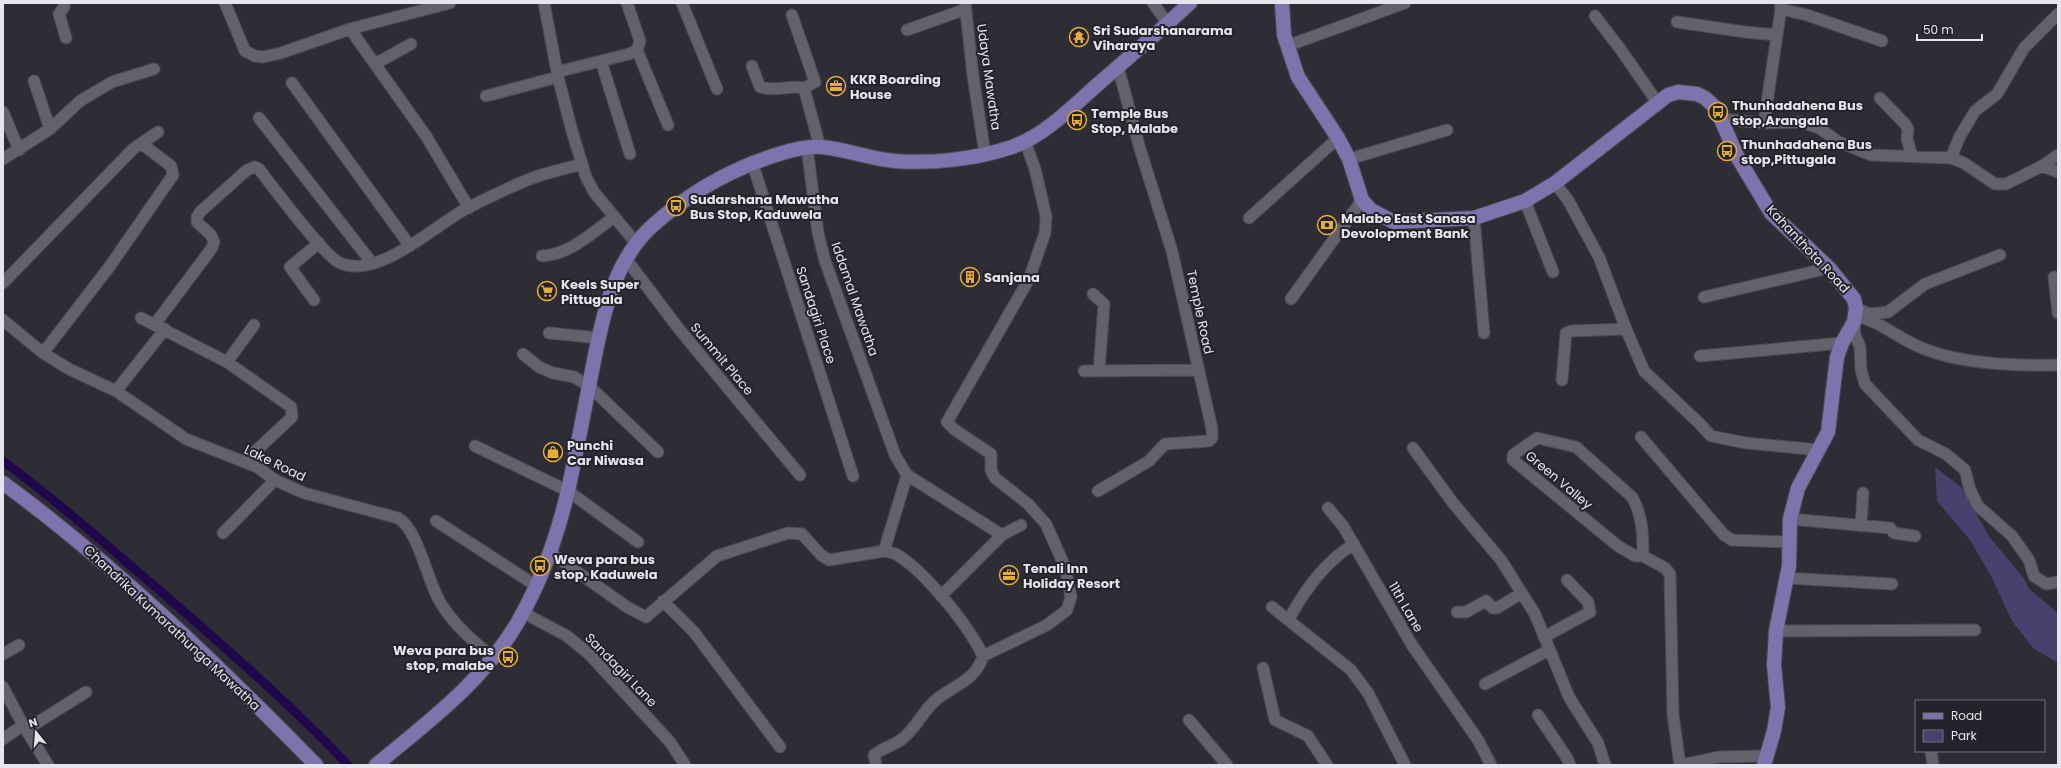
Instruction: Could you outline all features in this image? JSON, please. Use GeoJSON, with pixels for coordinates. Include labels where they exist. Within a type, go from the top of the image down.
{"type":"FeatureCollection","features":[{"type":"Feature","properties":{"kind":"main road"},"geometry":{"type":"LineString","coordinates":[[376,765],[457,698],[492,657],[520,619],[549,552],[568,490],[589,386],[613,287],[626,259],[636,243],[650,228],[687,198],[709,183],[752,162],[796,149],[813,147],[894,161],[930,162],[985,154],[1026,141],[1068,111],[1190,3]]}},
{"type":"Feature","properties":{"kind":"main road"},"geometry":{"type":"LineString","coordinates":[[1282,3],[1284,35],[1298,77],[1338,138],[1349,159],[1362,200]]}},
{"type":"Feature","properties":{"kind":"main road","name":"Kahanthota Road"},"geometry":{"type":"LineString","coordinates":[[1362,200],[1371,210],[1394,222],[1474,218],[1525,201],[1555,183],[1657,102],[1668,95],[1678,92],[1697,94],[1705,98],[1716,108],[1738,158],[1771,213],[1829,268],[1854,299],[1856,316]]}},
{"type":"Feature","properties":{"kind":"main road"},"geometry":{"type":"LineString","coordinates":[[1765,761],[1774,731],[1778,707],[1774,665],[1776,631],[1789,566],[1790,519],[1798,488],[1828,432],[1837,357],[1842,343],[1856,316]]}},
{"type":"Feature","properties":{"kind":"main road","name":"Chandrika Kumarathunga Mawatha"},"geometry":{"type":"LineString","coordinates":[[3,483],[75,539],[162,615],[316,765]]}},
{"type":"Feature","properties":{"kind":"street"},"geometry":{"type":"LineString","coordinates":[[64,3],[64,7],[59,14],[66,38]]}},
{"type":"Feature","properties":{"kind":"street"},"geometry":{"type":"LineString","coordinates":[[225,3],[245,51],[255,56],[281,53],[350,29],[450,3]]}},
{"type":"Feature","properties":{"kind":"street"},"geometry":{"type":"LineString","coordinates":[[544,3],[557,74],[582,164],[594,192],[636,243]]}},
{"type":"Feature","properties":{"kind":"street"},"geometry":{"type":"LineString","coordinates":[[627,3],[640,41],[637,50],[668,125]]}},
{"type":"Feature","properties":{"kind":"street"},"geometry":{"type":"LineString","coordinates":[[682,3],[717,90]]}},
{"type":"Feature","properties":{"kind":"street"},"geometry":{"type":"LineString","coordinates":[[1153,3],[1168,24]]}},
{"type":"Feature","properties":{"kind":"street"},"geometry":{"type":"LineString","coordinates":[[1287,46],[1405,3]]}},
{"type":"Feature","properties":{"kind":"street"},"geometry":{"type":"LineString","coordinates":[[907,30],[965,6]]}},
{"type":"Feature","properties":{"kind":"street","name":"Udaya Mawatha"},"geometry":{"type":"LineString","coordinates":[[965,6],[973,76],[985,154]]}},
{"type":"Feature","properties":{"kind":"street"},"geometry":{"type":"LineString","coordinates":[[1764,123],[1780,6],[1882,41]]}},
{"type":"Feature","properties":{"kind":"street"},"geometry":{"type":"LineString","coordinates":[[1951,158],[1959,138],[1975,111],[1997,94],[2024,48],[2058,14]]}},
{"type":"Feature","properties":{"kind":"street"},"geometry":{"type":"LineString","coordinates":[[752,66],[760,87],[766,89],[804,88],[815,82],[792,15]]}},
{"type":"Feature","properties":{"kind":"street"},"geometry":{"type":"LineString","coordinates":[[1595,16],[1621,50],[1657,102]]}},
{"type":"Feature","properties":{"kind":"street"},"geometry":{"type":"LineString","coordinates":[[1678,22],[1744,32],[1777,35]]}},
{"type":"Feature","properties":{"kind":"street"},"geometry":{"type":"LineString","coordinates":[[350,29],[426,136],[469,208]]}},
{"type":"Feature","properties":{"kind":"street"},"geometry":{"type":"LineString","coordinates":[[375,64],[411,44]]}},
{"type":"Feature","properties":{"kind":"street"},"geometry":{"type":"LineString","coordinates":[[486,96],[629,54],[637,50]]}},
{"type":"Feature","properties":{"kind":"street"},"geometry":{"type":"LineString","coordinates":[[601,61],[630,154]]}},
{"type":"Feature","properties":{"kind":"street","name":"Temple Road"},"geometry":{"type":"LineString","coordinates":[[1098,492],[1149,461],[1165,444],[1209,441],[1212,438],[1172,252],[1140,149],[1118,67]]}},
{"type":"Feature","properties":{"kind":"street"},"geometry":{"type":"LineString","coordinates":[[3,159],[20,150],[50,129],[80,101],[112,82],[154,69]]}},
{"type":"Feature","properties":{"kind":"street"},"geometry":{"type":"LineString","coordinates":[[34,81],[50,129]]}},
{"type":"Feature","properties":{"kind":"street"},"geometry":{"type":"LineString","coordinates":[[292,83],[410,246]]}},
{"type":"Feature","properties":{"kind":"street","name":"Iddamal Mawatha"},"geometry":{"type":"LineString","coordinates":[[804,88],[813,147],[818,233],[824,261],[895,454],[907,476]]}},
{"type":"Feature","properties":{"kind":"street"},"geometry":{"type":"LineString","coordinates":[[1880,98],[1906,125],[1908,130],[1907,139],[1912,156]]}},
{"type":"Feature","properties":{"kind":"street"},"geometry":{"type":"LineString","coordinates":[[3,112],[20,150]]}},
{"type":"Feature","properties":{"kind":"street"},"geometry":{"type":"LineString","coordinates":[[259,118],[372,263]]}},
{"type":"Feature","properties":{"kind":"street"},"geometry":{"type":"LineString","coordinates":[[1722,119],[1764,123],[1802,122],[1819,128],[1839,142],[1871,155],[1951,158],[1964,163],[1995,184],[2006,184],[2042,166],[2058,155]]}},
{"type":"Feature","properties":{"kind":"street"},"geometry":{"type":"LineString","coordinates":[[1349,159],[1447,130]]}},
{"type":"Feature","properties":{"kind":"street"},"geometry":{"type":"LineString","coordinates":[[3,283],[133,149],[158,132]]}},
{"type":"Feature","properties":{"kind":"street"},"geometry":{"type":"LineString","coordinates":[[1249,218],[1338,138]]}},
{"type":"Feature","properties":{"kind":"street"},"geometry":{"type":"LineString","coordinates":[[983,656],[1047,624],[1067,610],[1071,597],[1065,567],[1046,524],[1028,504],[995,478],[991,470],[991,454],[955,430],[947,422],[1028,279],[1045,233],[1046,216],[1035,169],[1026,141]]}},
{"type":"Feature","properties":{"kind":"street"},"geometry":{"type":"LineString","coordinates":[[43,353],[110,266],[173,175],[171,166],[142,144]]}},
{"type":"Feature","properties":{"kind":"street","name":"Sandagiri Place"},"geometry":{"type":"LineString","coordinates":[[752,162],[853,476]]}},
{"type":"Feature","properties":{"kind":"street"},"geometry":{"type":"LineString","coordinates":[[116,391],[212,248],[214,242],[211,235],[197,222],[196,217],[247,170],[255,167],[259,169],[319,243],[338,262],[359,266],[372,263],[410,246],[447,220],[469,208],[538,176],[582,164]]}},
{"type":"Feature","properties":{"kind":"street"},"geometry":{"type":"LineString","coordinates":[[2042,166],[2058,172]]}},
{"type":"Feature","properties":{"kind":"street"},"geometry":{"type":"LineString","coordinates":[[1555,183],[1568,200],[1599,258],[1644,371],[1711,436],[1746,443],[1819,450]]}},
{"type":"Feature","properties":{"kind":"street"},"geometry":{"type":"LineString","coordinates":[[1291,299],[1362,200]]}},
{"type":"Feature","properties":{"kind":"street"},"geometry":{"type":"LineString","coordinates":[[1525,201],[1554,272]]}},
{"type":"Feature","properties":{"kind":"street"},"geometry":{"type":"LineString","coordinates":[[542,256],[555,256],[564,252],[614,217]]}},
{"type":"Feature","properties":{"kind":"street"},"geometry":{"type":"LineString","coordinates":[[1474,218],[1484,334]]}},
{"type":"Feature","properties":{"kind":"street"},"geometry":{"type":"LineString","coordinates":[[314,300],[290,267],[319,243]]}},
{"type":"Feature","properties":{"kind":"street"},"geometry":{"type":"LineString","coordinates":[[1856,316],[1888,312],[1925,284],[2000,255]]}},
{"type":"Feature","properties":{"kind":"street","name":"Summit Place"},"geometry":{"type":"LineString","coordinates":[[626,259],[679,329],[800,475]]}},
{"type":"Feature","properties":{"kind":"street"},"geometry":{"type":"LineString","coordinates":[[1704,297],[1829,268]]}},
{"type":"Feature","properties":{"kind":"street"},"geometry":{"type":"LineString","coordinates":[[2054,277],[2058,313]]}},
{"type":"Feature","properties":{"kind":"street"},"geometry":{"type":"LineString","coordinates":[[1092,294],[1104,304],[1099,371]]}},
{"type":"Feature","properties":{"kind":"street"},"geometry":{"type":"LineString","coordinates":[[1856,316],[1866,318],[1917,347],[1954,358],[2025,366],[2058,365]]}},
{"type":"Feature","properties":{"kind":"street"},"geometry":{"type":"LineString","coordinates":[[1856,316],[1855,335],[1860,347],[1861,370],[1866,384],[1918,440],[1946,454],[1965,470],[1970,490],[1978,506],[2012,536],[2029,560],[2034,576],[2046,584],[2058,582]]}},
{"type":"Feature","properties":{"kind":"street"},"geometry":{"type":"LineString","coordinates":[[141,318],[227,362],[291,407],[293,413],[292,417],[244,462]]}},
{"type":"Feature","properties":{"kind":"street","name":"Lake Road"},"geometry":{"type":"LineString","coordinates":[[3,320],[43,353],[69,369],[116,391],[186,439],[257,467],[275,480],[304,493],[398,518],[405,522],[414,538],[426,573],[440,604],[472,640],[492,657]]}},
{"type":"Feature","properties":{"kind":"street"},"geometry":{"type":"LineString","coordinates":[[227,362],[254,325]]}},
{"type":"Feature","properties":{"kind":"street"},"geometry":{"type":"LineString","coordinates":[[1562,380],[1566,333],[1572,330],[1626,329]]}},
{"type":"Feature","properties":{"kind":"street"},"geometry":{"type":"LineString","coordinates":[[549,333],[600,338]]}},
{"type":"Feature","properties":{"kind":"street"},"geometry":{"type":"LineString","coordinates":[[1700,356],[1842,343]]}},
{"type":"Feature","properties":{"kind":"street"},"geometry":{"type":"LineString","coordinates":[[523,354],[539,367],[553,373],[574,377],[589,386],[658,452]]}},
{"type":"Feature","properties":{"kind":"street"},"geometry":{"type":"LineString","coordinates":[[1084,371],[1198,370]]}},
{"type":"Feature","properties":{"kind":"street"},"geometry":{"type":"LineString","coordinates":[[1642,437],[1724,535],[1732,540],[1790,542]]}},
{"type":"Feature","properties":{"kind":"street","name":"Green Valley"},"geometry":{"type":"LineString","coordinates":[[1643,556],[1642,528],[1636,504],[1632,497],[1576,447],[1537,438],[1513,455],[1513,460],[1604,535],[1627,552],[1635,556],[1643,556],[1665,568],[1670,574],[1673,715],[1681,765],[1719,757],[1765,761]]}},
{"type":"Feature","properties":{"kind":"street"},"geometry":{"type":"LineString","coordinates":[[475,446],[568,490],[638,542]]}},
{"type":"Feature","properties":{"kind":"street"},"geometry":{"type":"LineString","coordinates":[[1413,448],[1453,503],[1501,560],[1535,614],[1569,697],[1598,743],[1604,765]]}},
{"type":"Feature","properties":{"kind":"street"},"geometry":{"type":"LineString","coordinates":[[884,551],[907,476],[1002,535]]}},
{"type":"Feature","properties":{"kind":"street"},"geometry":{"type":"LineString","coordinates":[[223,533],[275,480]]}},
{"type":"Feature","properties":{"kind":"street"},"geometry":{"type":"LineString","coordinates":[[1861,526],[1864,493]]}},
{"type":"Feature","properties":{"kind":"street","name":"11th Lane"},"geometry":{"type":"LineString","coordinates":[[1328,508],[1343,526],[1412,645],[1478,740],[1491,765]]}},
{"type":"Feature","properties":{"kind":"street"},"geometry":{"type":"LineString","coordinates":[[1790,519],[1890,528],[1894,533],[1915,536]]}},
{"type":"Feature","properties":{"kind":"street"},"geometry":{"type":"LineString","coordinates":[[436,520],[535,585]]}},
{"type":"Feature","properties":{"kind":"street"},"geometry":{"type":"LineString","coordinates":[[941,596],[1002,535],[1021,525]]}},
{"type":"Feature","properties":{"kind":"street"},"geometry":{"type":"LineString","coordinates":[[549,552],[627,607],[646,617],[717,556],[788,532],[802,534],[821,555],[829,560],[884,551],[898,555],[919,572],[941,596],[977,643],[983,656],[980,666],[973,675],[937,699],[914,728],[900,741],[880,749],[874,756],[876,765]]}},
{"type":"Feature","properties":{"kind":"street"},"geometry":{"type":"LineString","coordinates":[[1289,619],[1311,586],[1334,559],[1354,544]]}},
{"type":"Feature","properties":{"kind":"street"},"geometry":{"type":"LineString","coordinates":[[1786,578],[1892,584]]}},
{"type":"Feature","properties":{"kind":"street"},"geometry":{"type":"LineString","coordinates":[[1544,637],[1590,612],[1588,602],[1567,580]]}},
{"type":"Feature","properties":{"kind":"street"},"geometry":{"type":"LineString","coordinates":[[1457,612],[1466,612],[1486,600],[1493,608],[1497,608],[1522,593]]}},
{"type":"Feature","properties":{"kind":"street"},"geometry":{"type":"LineString","coordinates":[[663,601],[694,632],[780,747]]}},
{"type":"Feature","properties":{"kind":"street"},"geometry":{"type":"LineString","coordinates":[[1272,607],[1352,670],[1368,693],[1405,765]]}},
{"type":"Feature","properties":{"kind":"street","name":"Sandagiri Lane"},"geometry":{"type":"LineString","coordinates":[[522,612],[567,636],[590,655],[670,742],[685,765]]}},
{"type":"Feature","properties":{"kind":"street"},"geometry":{"type":"LineString","coordinates":[[1776,631],[1975,630]]}},
{"type":"Feature","properties":{"kind":"street"},"geometry":{"type":"LineString","coordinates":[[3,654],[19,645]]}},
{"type":"Feature","properties":{"kind":"street"},"geometry":{"type":"LineString","coordinates":[[1485,684],[1549,650]]}},
{"type":"Feature","properties":{"kind":"street"},"geometry":{"type":"LineString","coordinates":[[1263,668],[1275,720],[1308,736],[1327,765]]}},
{"type":"Feature","properties":{"kind":"street"},"geometry":{"type":"LineString","coordinates":[[3,687],[48,765]]}},
{"type":"Feature","properties":{"kind":"street"},"geometry":{"type":"LineString","coordinates":[[3,739],[86,692]]}},
{"type":"Feature","properties":{"kind":"street"},"geometry":{"type":"LineString","coordinates":[[1538,715],[1568,758],[1570,765]]}},
{"type":"Feature","properties":{"kind":"street"},"geometry":{"type":"LineString","coordinates":[[1189,720],[1227,765]]}},
{"type":"Feature","properties":{"kind":"street"},"geometry":{"type":"LineString","coordinates":[[1932,752],[1933,765]]}},
{"type":"Feature","properties":{"kind":"green space"},"geometry":{"type":"Polygon","coordinates":[[[1935,467],[1961,487],[1989,536],[2024,579],[2029,589],[2058,613],[2058,663],[2033,648],[2012,621],[1991,576],[1970,540],[1937,501],[1935,467]]]}},
{"type":"Feature","properties":{"kind":"waterway"},"geometry":{"type":"LineString","coordinates":[[3,461],[86,527],[213,637],[282,699],[348,765]]}},
{"type":"Feature","properties":{"kind":"place","name":"Sri Sudarshanarama Viharaya"},"geometry":{"type":"Point","coordinates":[1079,37]}},
{"type":"Feature","properties":{"kind":"place","name":"KKR Boarding House"},"geometry":{"type":"Point","coordinates":[836,86]}},
{"type":"Feature","properties":{"kind":"place","name":"Thunhadahena Bus stop,Arangala"},"geometry":{"type":"Point","coordinates":[1718,112]}},
{"type":"Feature","properties":{"kind":"place","name":"Temple Bus Stop, Malabe"},"geometry":{"type":"Point","coordinates":[1077,120]}},
{"type":"Feature","properties":{"kind":"place","name":"Thunhadahena Bus stop,Pittugala"},"geometry":{"type":"Point","coordinates":[1727,151]}},
{"type":"Feature","properties":{"kind":"place","name":"Sudarshana Mawatha Bus Stop, Kaduwela"},"geometry":{"type":"Point","coordinates":[676,206]}},
{"type":"Feature","properties":{"kind":"place","name":"Malabe East Sanasa Devolopment Bank"},"geometry":{"type":"Point","coordinates":[1327,225]}},
{"type":"Feature","properties":{"kind":"place","name":"Sanjana"},"geometry":{"type":"Point","coordinates":[970,277]}},
{"type":"Feature","properties":{"kind":"place","name":"Keels Super Pittugala"},"geometry":{"type":"Point","coordinates":[547,291]}},
{"type":"Feature","properties":{"kind":"place","name":"Punchi Car Niwasa"},"geometry":{"type":"Point","coordinates":[553,452]}},
{"type":"Feature","properties":{"kind":"place","name":"Weva para bus stop, Kaduwela"},"geometry":{"type":"Point","coordinates":[540,566]}},
{"type":"Feature","properties":{"kind":"place","name":"Tenali Inn Holiday Resort"},"geometry":{"type":"Point","coordinates":[1009,575]}},
{"type":"Feature","properties":{"kind":"place","name":"Weva para bus stop, malabe"},"geometry":{"type":"Point","coordinates":[508,657]}}]}
